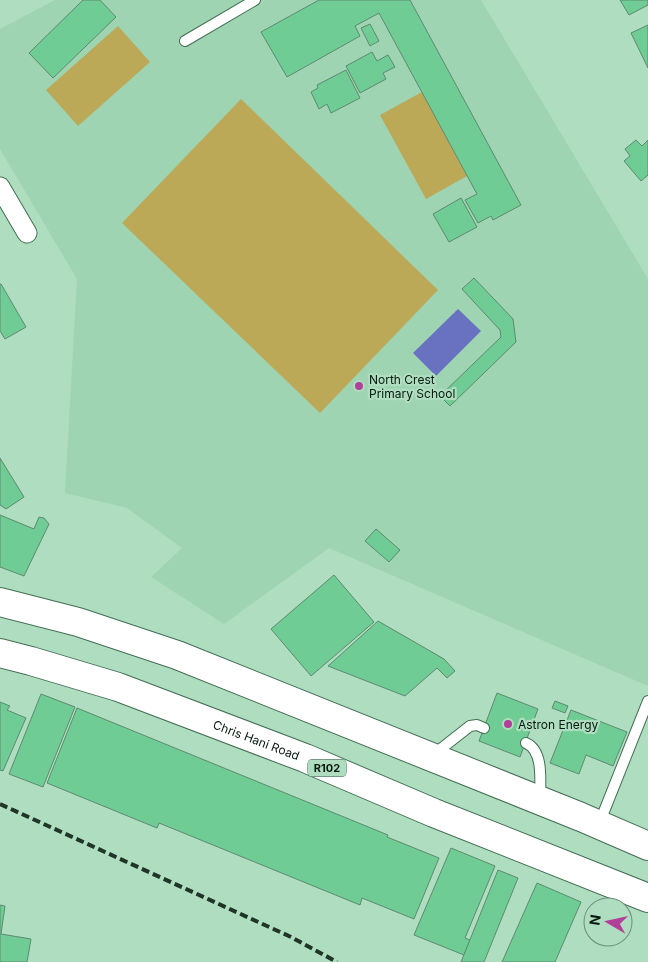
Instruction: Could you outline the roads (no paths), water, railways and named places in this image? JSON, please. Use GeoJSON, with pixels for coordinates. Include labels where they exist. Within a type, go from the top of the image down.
{"type":"FeatureCollection","features":[{"type":"Feature","properties":{"kind":"main road"},"geometry":{"type":"LineString","coordinates":[[0,602],[78,622],[177,655],[540,800],[648,846]]}},
{"type":"Feature","properties":{"kind":"main road","name":"Chris Hani Road"},"geometry":{"type":"LineString","coordinates":[[0,653],[31,660],[136,694],[305,758],[434,814],[648,898]]}},
{"type":"Feature","properties":{"kind":"street"},"geometry":{"type":"LineString","coordinates":[[0,187],[27,233]]}},
{"type":"Feature","properties":{"kind":"lane"},"geometry":{"type":"LineString","coordinates":[[185,41],[255,0]]}},
{"type":"Feature","properties":{"kind":"lane"},"geometry":{"type":"LineString","coordinates":[[599,825],[648,701]]}},
{"type":"Feature","properties":{"kind":"lane"},"geometry":{"type":"LineString","coordinates":[[430,757],[470,726],[477,725],[484,728]]}},
{"type":"Feature","properties":{"kind":"lane"},"geometry":{"type":"LineString","coordinates":[[526,743],[531,745],[536,752],[539,763],[540,800]]}},
{"type":"Feature","properties":{"kind":"water"},"geometry":{"type":"Polygon","coordinates":[[[458,309],[481,331],[436,376],[413,353],[458,309]]]}},
{"type":"Feature","properties":{"kind":"railway"},"geometry":{"type":"LineString","coordinates":[[0,804],[291,937],[337,962]]}},
{"type":"Feature","properties":{"kind":"place","name":"North Crest Primary School"},"geometry":{"type":"Point","coordinates":[359,386]}},
{"type":"Feature","properties":{"kind":"place","name":"Astron Energy"},"geometry":{"type":"Point","coordinates":[508,724]}}]}
